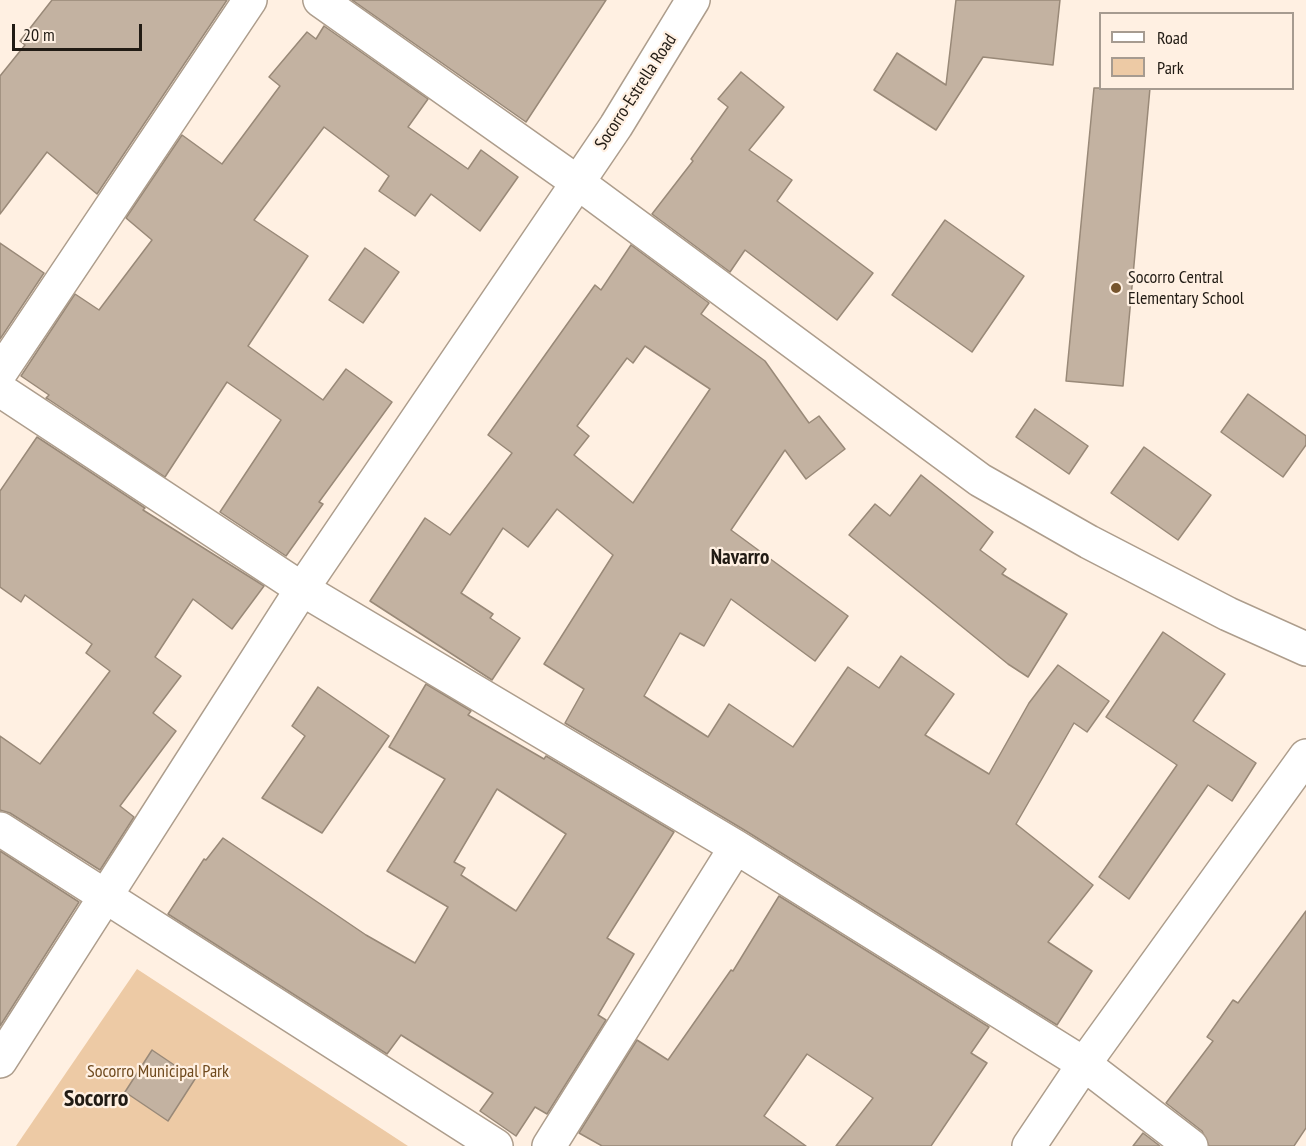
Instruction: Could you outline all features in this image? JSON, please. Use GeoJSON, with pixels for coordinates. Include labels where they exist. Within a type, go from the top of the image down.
{"type":"FeatureCollection","features":[{"type":"Feature","properties":{"kind":"street"},"geometry":{"type":"LineString","coordinates":[[0,373],[250,0]]}},
{"type":"Feature","properties":{"kind":"street"},"geometry":{"type":"LineString","coordinates":[[320,0],[577,182],[980,480],[1200,599],[1306,649]]}},
{"type":"Feature","properties":{"kind":"street","name":"Socorro-Estrella Road"},"geometry":{"type":"LineString","coordinates":[[0,1061],[302,589],[640,90],[693,0]]}},
{"type":"Feature","properties":{"kind":"street"},"geometry":{"type":"LineString","coordinates":[[0,390],[302,589],[735,847],[1084,1064],[1191,1146]]}},
{"type":"Feature","properties":{"kind":"street"},"geometry":{"type":"LineString","coordinates":[[1029,1146],[1084,1064],[1306,756]]}},
{"type":"Feature","properties":{"kind":"street"},"geometry":{"type":"LineString","coordinates":[[0,829],[496,1146]]}},
{"type":"Feature","properties":{"kind":"street"},"geometry":{"type":"LineString","coordinates":[[549,1146],[735,847]]}},
{"type":"Feature","properties":{"kind":"green space","name":"Socorro Municipal Park"},"geometry":{"type":"Polygon","coordinates":[[[137,969],[408,1146],[16,1146],[137,969]]]}},
{"type":"Feature","properties":{"kind":"building"},"geometry":{"type":"Polygon","coordinates":[[[52,0],[227,0],[97,194],[47,152],[0,214],[0,76],[25,45],[20,41],[52,0]]]}},
{"type":"Feature","properties":{"kind":"building"},"geometry":{"type":"Polygon","coordinates":[[[352,0],[606,0],[526,122],[352,0]]]}},
{"type":"Feature","properties":{"kind":"building"},"geometry":{"type":"Polygon","coordinates":[[[956,0],[1060,0],[1053,65],[983,57],[936,130],[874,90],[897,53],[946,85],[956,0]]]}},
{"type":"Feature","properties":{"kind":"building"},"geometry":{"type":"Polygon","coordinates":[[[324,26],[428,99],[408,127],[468,169],[481,150],[518,177],[480,231],[431,194],[415,216],[379,191],[389,176],[324,127],[254,220],[308,256],[248,346],[323,400],[346,369],[392,402],[319,502],[323,504],[286,556],[220,512],[281,420],[227,382],[165,477],[46,398],[49,395],[21,376],[75,294],[99,310],[152,240],[126,218],[182,135],[222,164],[280,86],[269,77],[307,32],[316,39],[324,26]]]}},
{"type":"Feature","properties":{"kind":"building"},"geometry":{"type":"Polygon","coordinates":[[[741,72],[784,107],[749,150],[792,180],[777,201],[873,273],[837,320],[745,250],[730,272],[652,214],[693,161],[691,159],[728,107],[718,99],[741,72]]]}},
{"type":"Feature","properties":{"kind":"building"},"geometry":{"type":"Polygon","coordinates":[[[1094,88],[1099,88],[1099,90],[1150,90],[1123,386],[1066,381],[1094,88]]]}},
{"type":"Feature","properties":{"kind":"building"},"geometry":{"type":"Polygon","coordinates":[[[945,220],[1024,276],[972,352],[892,295],[945,220]]]}},
{"type":"Feature","properties":{"kind":"building"},"geometry":{"type":"Polygon","coordinates":[[[0,243],[44,273],[0,339],[0,243]]]}},
{"type":"Feature","properties":{"kind":"building"},"geometry":{"type":"Polygon","coordinates":[[[631,245],[709,303],[701,314],[765,361],[809,423],[819,416],[845,449],[806,479],[785,450],[731,530],[848,616],[815,661],[731,599],[704,646],[680,633],[644,696],[708,737],[729,704],[793,747],[848,667],[879,688],[901,656],[954,694],[925,735],[989,774],[1029,703],[1058,665],[1109,701],[1087,732],[1074,723],[1016,824],[1093,885],[1048,942],[1092,971],[1057,1025],[746,831],[565,723],[584,689],[544,664],[613,555],[557,509],[528,547],[503,528],[461,593],[493,614],[490,618],[520,638],[492,680],[370,601],[425,518],[450,535],[512,453],[488,435],[595,285],[601,290],[631,245]],[[645,346],[633,363],[627,358],[577,426],[589,436],[574,455],[633,503],[710,389],[645,346]]]}},
{"type":"Feature","properties":{"kind":"building"},"geometry":{"type":"Polygon","coordinates":[[[365,248],[399,272],[363,323],[329,300],[365,248]]]}},
{"type":"Feature","properties":{"kind":"building"},"geometry":{"type":"Polygon","coordinates":[[[1248,394],[1306,436],[1306,445],[1283,477],[1221,432],[1248,394]]]}},
{"type":"Feature","properties":{"kind":"building"},"geometry":{"type":"Polygon","coordinates":[[[1035,409],[1088,446],[1069,474],[1016,437],[1035,409]]]}},
{"type":"Feature","properties":{"kind":"building"},"geometry":{"type":"Polygon","coordinates":[[[37,437],[145,508],[143,510],[264,586],[232,629],[193,599],[155,657],[181,676],[153,713],[176,731],[120,806],[134,817],[100,870],[10,813],[0,810],[0,736],[40,764],[110,671],[86,653],[92,644],[25,595],[21,602],[0,587],[0,491],[37,437]]]}},
{"type":"Feature","properties":{"kind":"building"},"geometry":{"type":"Polygon","coordinates":[[[1144,447],[1211,495],[1178,540],[1111,493],[1144,447]]]}},
{"type":"Feature","properties":{"kind":"building"},"geometry":{"type":"Polygon","coordinates":[[[921,475],[993,532],[980,550],[1006,569],[1002,574],[1067,614],[1028,677],[1008,664],[849,535],[875,504],[890,516],[921,475]]]}},
{"type":"Feature","properties":{"kind":"building"},"geometry":{"type":"Polygon","coordinates":[[[1163,632],[1225,674],[1193,721],[1256,763],[1232,801],[1208,785],[1129,899],[1099,877],[1177,765],[1106,717],[1163,632]]]}},
{"type":"Feature","properties":{"kind":"building"},"geometry":{"type":"Polygon","coordinates":[[[426,684],[471,711],[468,715],[544,759],[546,756],[674,832],[607,938],[634,954],[598,1015],[606,1020],[547,1114],[535,1107],[516,1136],[480,1111],[493,1093],[401,1035],[387,1054],[168,914],[204,859],[206,860],[223,838],[366,935],[415,963],[448,907],[387,871],[445,779],[389,747],[426,684]],[[497,789],[454,862],[465,868],[461,875],[516,911],[566,834],[497,789]]]}},
{"type":"Feature","properties":{"kind":"building"},"geometry":{"type":"Polygon","coordinates":[[[318,687],[389,736],[322,833],[262,798],[305,736],[292,726],[318,687]]]}},
{"type":"Feature","properties":{"kind":"building"},"geometry":{"type":"Polygon","coordinates":[[[0,851],[79,902],[0,1026],[0,851]]]}},
{"type":"Feature","properties":{"kind":"building"},"geometry":{"type":"Polygon","coordinates":[[[779,896],[989,1027],[971,1053],[987,1063],[931,1146],[836,1146],[873,1098],[807,1054],[764,1116],[806,1146],[602,1146],[579,1133],[637,1040],[668,1060],[731,970],[733,971],[779,896]]]}},
{"type":"Feature","properties":{"kind":"building"},"geometry":{"type":"Polygon","coordinates":[[[1306,911],[1306,1128],[1294,1146],[1209,1146],[1202,1131],[1166,1103],[1213,1041],[1207,1037],[1233,1000],[1238,1003],[1306,911]]]}},
{"type":"Feature","properties":{"kind":"building"},"geometry":{"type":"Polygon","coordinates":[[[152,1050],[195,1079],[168,1121],[125,1092],[152,1050]]]}},
{"type":"Feature","properties":{"kind":"building"},"geometry":{"type":"Polygon","coordinates":[[[1143,1133],[1160,1146],[1133,1146],[1143,1133]]]}},
{"type":"Feature","properties":{"kind":"place","name":"Socorro Central Elementary School"},"geometry":{"type":"Point","coordinates":[1116,288]}},
{"type":"Feature","properties":{"kind":"district","name":"Navarro"},"geometry":{"type":"Point","coordinates":[740,558]}},
{"type":"Feature","properties":{"kind":"district","name":"Socorro"},"geometry":{"type":"Point","coordinates":[96,1099]}}]}
